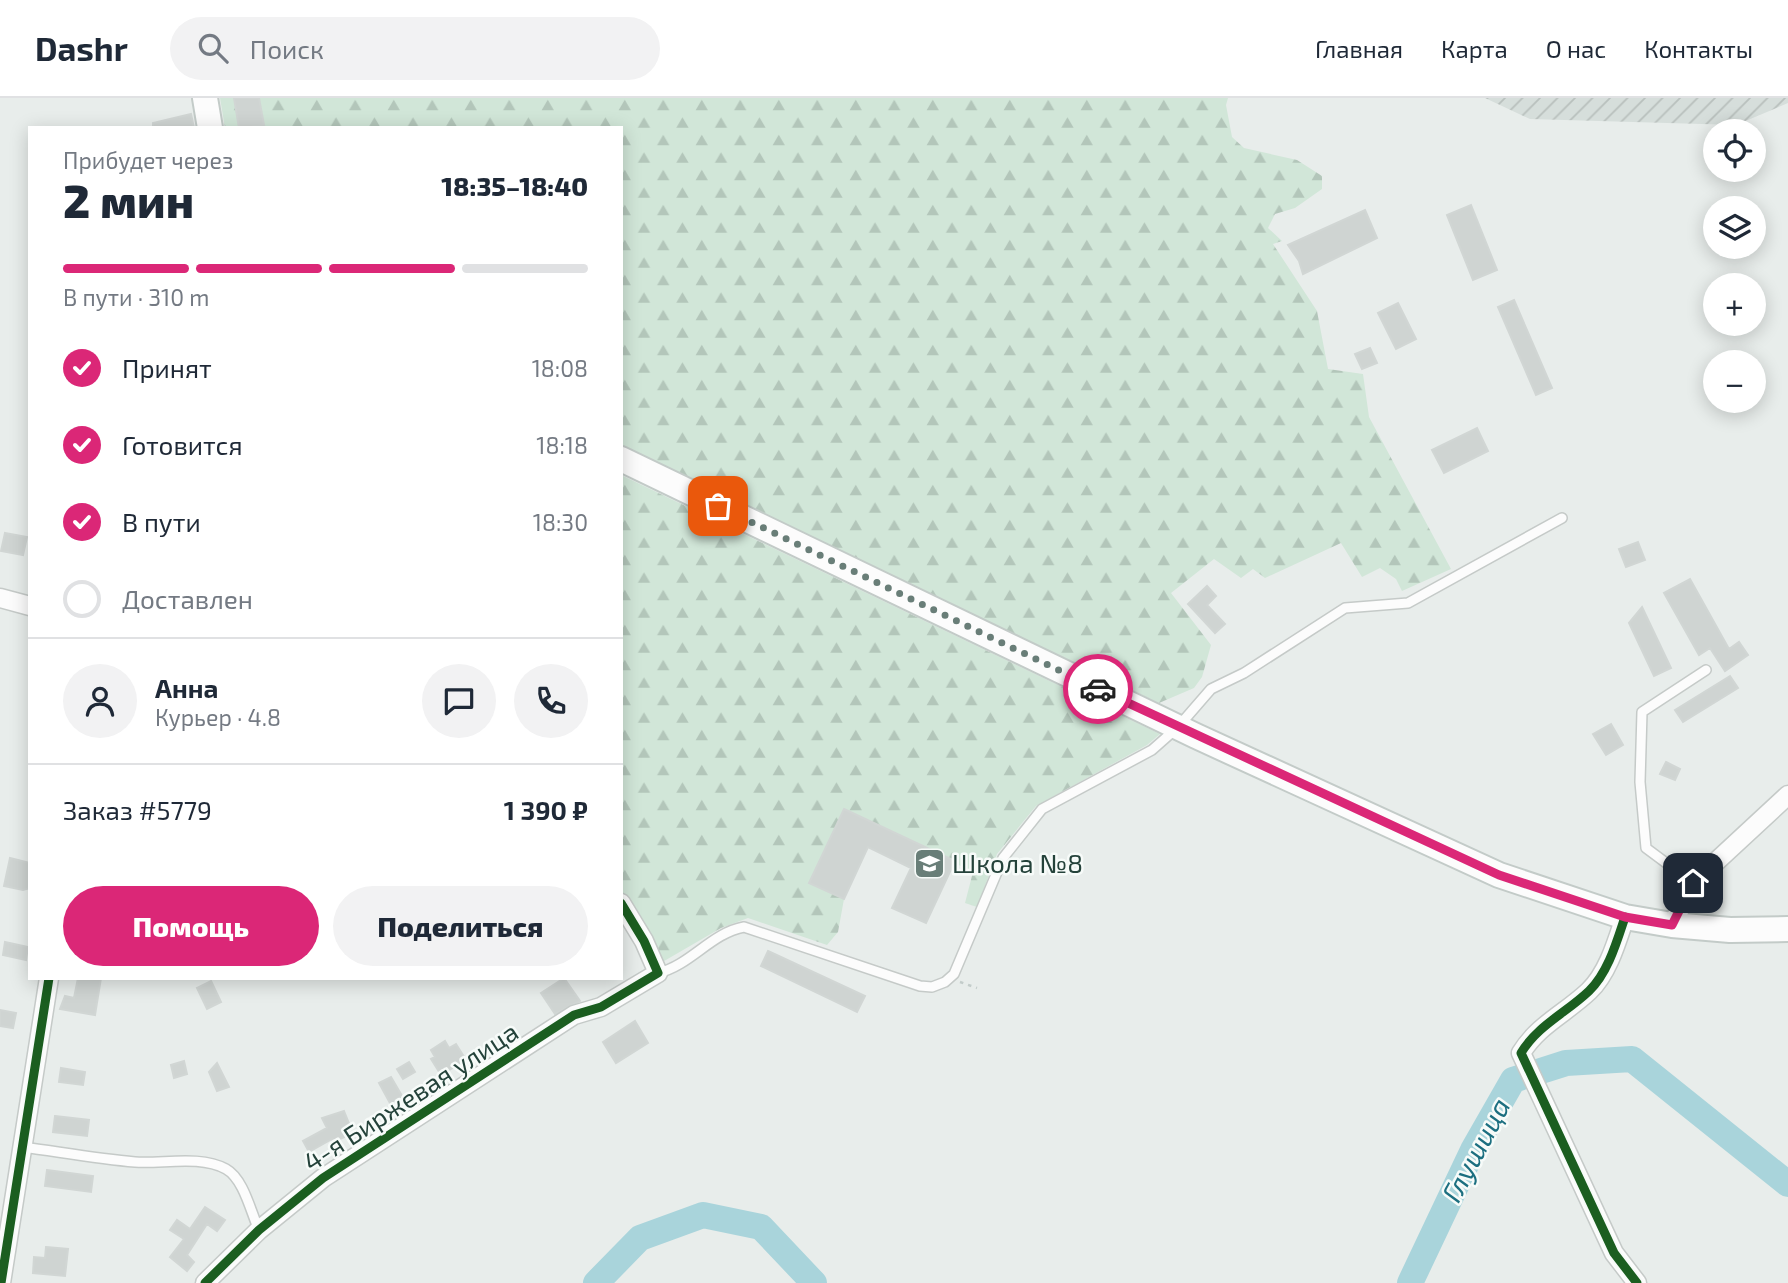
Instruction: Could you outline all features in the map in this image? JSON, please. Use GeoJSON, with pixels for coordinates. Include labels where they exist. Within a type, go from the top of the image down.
{"type":"FeatureCollection","features":[{"type":"Feature","properties":{"kind":"main road"},"geometry":{"type":"LineString","coordinates":[[205,98],[210,126]]}},
{"type":"Feature","properties":{"kind":"main road"},"geometry":{"type":"LineString","coordinates":[[623,460],[1178,727],[1499,875],[1625,917],[1672,925],[1730,930],[1788,929]]}},
{"type":"Feature","properties":{"kind":"street"},"geometry":{"type":"LineString","coordinates":[[0,598],[28,605]]}},
{"type":"Feature","properties":{"kind":"street"},"geometry":{"type":"LineString","coordinates":[[1672,925],[1693,883],[1788,795]]}},
{"type":"Feature","properties":{"kind":"street"},"geometry":{"type":"LineString","coordinates":[[623,906],[644,941],[658,973]]}},
{"type":"Feature","properties":{"kind":"street"},"geometry":{"type":"LineString","coordinates":[[1625,917],[1613,952],[1591,989],[1533,1033],[1521,1053],[1614,1253],[1637,1283]]}},
{"type":"Feature","properties":{"kind":"street","name":"4-я Биржевая улица"},"geometry":{"type":"LineString","coordinates":[[205,1283],[259,1230],[323,1178],[574,1015],[601,1007],[658,973]]}},
{"type":"Feature","properties":{"kind":"street"},"geometry":{"type":"LineString","coordinates":[[2,1283],[49,980]]}},
{"type":"Feature","properties":{"kind":"lane"},"geometry":{"type":"LineString","coordinates":[[658,973],[674,969],[724,933],[744,927],[920,986],[932,987],[945,982],[961,963],[1003,858],[1042,808],[1153,750],[1178,727],[1211,689],[1244,673],[1345,608],[1408,603],[1562,518]]}},
{"type":"Feature","properties":{"kind":"lane"},"geometry":{"type":"LineString","coordinates":[[1693,883],[1646,848],[1640,782],[1642,712],[1706,670]]}},
{"type":"Feature","properties":{"kind":"lane"},"geometry":{"type":"LineString","coordinates":[[23,1147],[137,1162],[195,1162],[226,1169],[237,1180],[259,1230]]}},
{"type":"Feature","properties":{"kind":"shaded area"},"geometry":{"type":"Polygon","coordinates":[[[1485,98],[1788,98],[1788,103],[1750,119],[1703,119],[1703,124],[1530,119],[1485,98]]]}},
{"type":"Feature","properties":{"kind":"green space"},"geometry":{"type":"Polygon","coordinates":[[[220,98],[1228,98],[1226,105],[1232,137],[1244,148],[1297,160],[1322,176],[1322,189],[1295,208],[1275,214],[1268,228],[1282,241],[1273,244],[1317,311],[1328,369],[1363,374],[1369,417],[1451,569],[1402,591],[1396,579],[1380,568],[1362,577],[1341,543],[1265,578],[1253,569],[1241,578],[1214,559],[1171,593],[1211,645],[1202,677],[1194,688],[1159,703],[623,447],[623,126],[225,126],[220,98]]]}},
{"type":"Feature","properties":{"kind":"green space"},"geometry":{"type":"Polygon","coordinates":[[[623,476],[1160,734],[1147,745],[1036,806],[997,854],[977,907],[965,903],[973,872],[845,809],[810,882],[844,899],[838,932],[827,945],[748,918],[721,928],[659,964],[649,936],[623,894],[623,476]]]}},
{"type":"Feature","properties":{"kind":"building"},"geometry":{"type":"Polygon","coordinates":[[[234,98],[259,98],[264,125],[239,126],[234,98]]]}},
{"type":"Feature","properties":{"kind":"building"},"geometry":{"type":"Polygon","coordinates":[[[191,114],[194,126],[153,126],[153,123],[191,114]]]}},
{"type":"Feature","properties":{"kind":"building"},"geometry":{"type":"Polygon","coordinates":[[[1471,205],[1497,270],[1473,280],[1447,215],[1471,205]]]}},
{"type":"Feature","properties":{"kind":"building"},"geometry":{"type":"Polygon","coordinates":[[[1365,210],[1377,238],[1303,274],[1299,261],[1288,245],[1365,210]]]}},
{"type":"Feature","properties":{"kind":"building"},"geometry":{"type":"Polygon","coordinates":[[[1514,300],[1552,388],[1536,395],[1498,307],[1514,300]]]}},
{"type":"Feature","properties":{"kind":"building"},"geometry":{"type":"Polygon","coordinates":[[[1398,303],[1416,339],[1396,349],[1378,313],[1398,303]]]}},
{"type":"Feature","properties":{"kind":"building"},"geometry":{"type":"Polygon","coordinates":[[[1370,348],[1377,363],[1362,369],[1355,354],[1370,348]]]}},
{"type":"Feature","properties":{"kind":"building"},"geometry":{"type":"Polygon","coordinates":[[[1477,428],[1488,451],[1444,473],[1432,450],[1477,428]]]}},
{"type":"Feature","properties":{"kind":"building"},"geometry":{"type":"Polygon","coordinates":[[[5,533],[27,537],[23,555],[1,551],[5,533]]]}},
{"type":"Feature","properties":{"kind":"building"},"geometry":{"type":"Polygon","coordinates":[[[1638,542],[1645,560],[1626,567],[1619,549],[1638,542]]]}},
{"type":"Feature","properties":{"kind":"building"},"geometry":{"type":"Polygon","coordinates":[[[1690,579],[1729,649],[1739,642],[1748,655],[1725,671],[1710,648],[1699,655],[1664,593],[1690,579]]]}},
{"type":"Feature","properties":{"kind":"building"},"geometry":{"type":"Polygon","coordinates":[[[1207,586],[1216,596],[1207,605],[1225,624],[1215,633],[1188,604],[1207,586]]]}},
{"type":"Feature","properties":{"kind":"building"},"geometry":{"type":"Polygon","coordinates":[[[1642,607],[1671,668],[1654,676],[1629,623],[1642,607]]]}},
{"type":"Feature","properties":{"kind":"building"},"geometry":{"type":"Polygon","coordinates":[[[1730,676],[1738,688],[1683,722],[1675,710],[1730,676]]]}},
{"type":"Feature","properties":{"kind":"building"},"geometry":{"type":"Polygon","coordinates":[[[1611,724],[1623,745],[1606,755],[1593,734],[1611,724]]]}},
{"type":"Feature","properties":{"kind":"building"},"geometry":{"type":"Polygon","coordinates":[[[1666,762],[1680,769],[1675,780],[1660,774],[1666,762]]]}},
{"type":"Feature","properties":{"kind":"building","name":"Школа №8"},"geometry":{"type":"Polygon","coordinates":[[[844,809],[955,861],[926,923],[892,908],[911,868],[868,847],[844,899],[809,883],[844,809]]]}},
{"type":"Feature","properties":{"kind":"building"},"geometry":{"type":"Polygon","coordinates":[[[10,858],[28,862],[28,889],[4,886],[10,858]]]}},
{"type":"Feature","properties":{"kind":"building"},"geometry":{"type":"Polygon","coordinates":[[[5,942],[28,947],[26,960],[3,955],[5,942]]]}},
{"type":"Feature","properties":{"kind":"building"},"geometry":{"type":"Polygon","coordinates":[[[768,951],[865,996],[857,1012],[761,966],[768,951]]]}},
{"type":"Feature","properties":{"kind":"building"},"geometry":{"type":"Polygon","coordinates":[[[78,980],[101,980],[95,1015],[60,1009],[65,996],[74,998],[78,980]]]}},
{"type":"Feature","properties":{"kind":"building"},"geometry":{"type":"Polygon","coordinates":[[[565,980],[580,1001],[555,1014],[541,993],[565,980]]]}},
{"type":"Feature","properties":{"kind":"building"},"geometry":{"type":"Polygon","coordinates":[[[211,981],[221,1002],[207,1009],[197,988],[211,981]]]}},
{"type":"Feature","properties":{"kind":"building"},"geometry":{"type":"Polygon","coordinates":[[[0,1010],[16,1013],[13,1028],[0,1026],[0,1010]]]}},
{"type":"Feature","properties":{"kind":"building"},"geometry":{"type":"Polygon","coordinates":[[[635,1021],[648,1043],[616,1063],[603,1042],[635,1021]]]}},
{"type":"Feature","properties":{"kind":"building"},"geometry":{"type":"Polygon","coordinates":[[[445,1041],[449,1048],[456,1044],[466,1060],[441,1075],[431,1059],[435,1057],[431,1050],[445,1041]]]}},
{"type":"Feature","properties":{"kind":"building"},"geometry":{"type":"Polygon","coordinates":[[[184,1061],[187,1074],[174,1078],[171,1065],[184,1061]]]}},
{"type":"Feature","properties":{"kind":"building"},"geometry":{"type":"Polygon","coordinates":[[[409,1062],[415,1072],[403,1079],[397,1069],[409,1062]]]}},
{"type":"Feature","properties":{"kind":"building"},"geometry":{"type":"Polygon","coordinates":[[[217,1063],[229,1087],[217,1091],[209,1072],[217,1063]]]}},
{"type":"Feature","properties":{"kind":"building"},"geometry":{"type":"Polygon","coordinates":[[[61,1068],[85,1072],[83,1085],[59,1082],[61,1068]]]}},
{"type":"Feature","properties":{"kind":"building"},"geometry":{"type":"Polygon","coordinates":[[[391,1077],[402,1096],[390,1103],[379,1083],[391,1077]]]}},
{"type":"Feature","properties":{"kind":"building"},"geometry":{"type":"Polygon","coordinates":[[[344,1111],[350,1126],[344,1129],[347,1136],[333,1142],[332,1139],[309,1152],[303,1141],[327,1128],[322,1118],[344,1111]]]}},
{"type":"Feature","properties":{"kind":"building"},"geometry":{"type":"Polygon","coordinates":[[[55,1116],[89,1120],[87,1136],[53,1132],[55,1116]]]}},
{"type":"Feature","properties":{"kind":"building"},"geometry":{"type":"Polygon","coordinates":[[[47,1170],[93,1176],[91,1192],[45,1186],[47,1170]]]}},
{"type":"Feature","properties":{"kind":"building"},"geometry":{"type":"Polygon","coordinates":[[[205,1207],[225,1220],[217,1231],[207,1224],[187,1255],[194,1262],[187,1271],[170,1257],[184,1239],[170,1230],[177,1220],[190,1229],[205,1207]]]}},
{"type":"Feature","properties":{"kind":"building"},"geometry":{"type":"Polygon","coordinates":[[[46,1247],[68,1249],[65,1276],[33,1273],[34,1257],[45,1258],[46,1247]]]}},
{"type":"Feature","properties":{"kind":"waterway","name":"Глушица"},"geometry":{"type":"LineString","coordinates":[[1410,1283],[1473,1150],[1513,1080],[1566,1063],[1632,1059],[1788,1184]]}},
{"type":"Feature","properties":{"kind":"waterway","name":"Глушица"},"geometry":{"type":"LineString","coordinates":[[596,1283],[640,1238],[703,1215],[761,1227],[814,1283]]}},
{"type":"Feature","properties":{"kind":"cycle path"},"geometry":{"type":"LineString","coordinates":[[205,1283],[259,1230],[323,1178],[574,1015],[601,1007],[658,973],[644,941],[623,906]]}},
{"type":"Feature","properties":{"kind":"cycle path"},"geometry":{"type":"LineString","coordinates":[[1625,917],[1611,956],[1596,984],[1536,1035],[1521,1053],[1614,1253],[1637,1283]]}},
{"type":"Feature","properties":{"kind":"cycle path"},"geometry":{"type":"LineString","coordinates":[[1,1283],[49,980]]}},
{"type":"Feature","properties":{"kind":"way so far"},"geometry":{"type":"LineString","coordinates":[[718,506],[1098,689]]}},
{"type":"Feature","properties":{"kind":"place","name":"Школа №8"},"geometry":{"type":"Point","coordinates":[929,864]}},
{"type":"Feature","properties":{"kind":"route"},"geometry":{"type":"LineString","coordinates":[[1098,689],[1522,884],[1625,917],[1672,925],[1693,883]]}}]}
